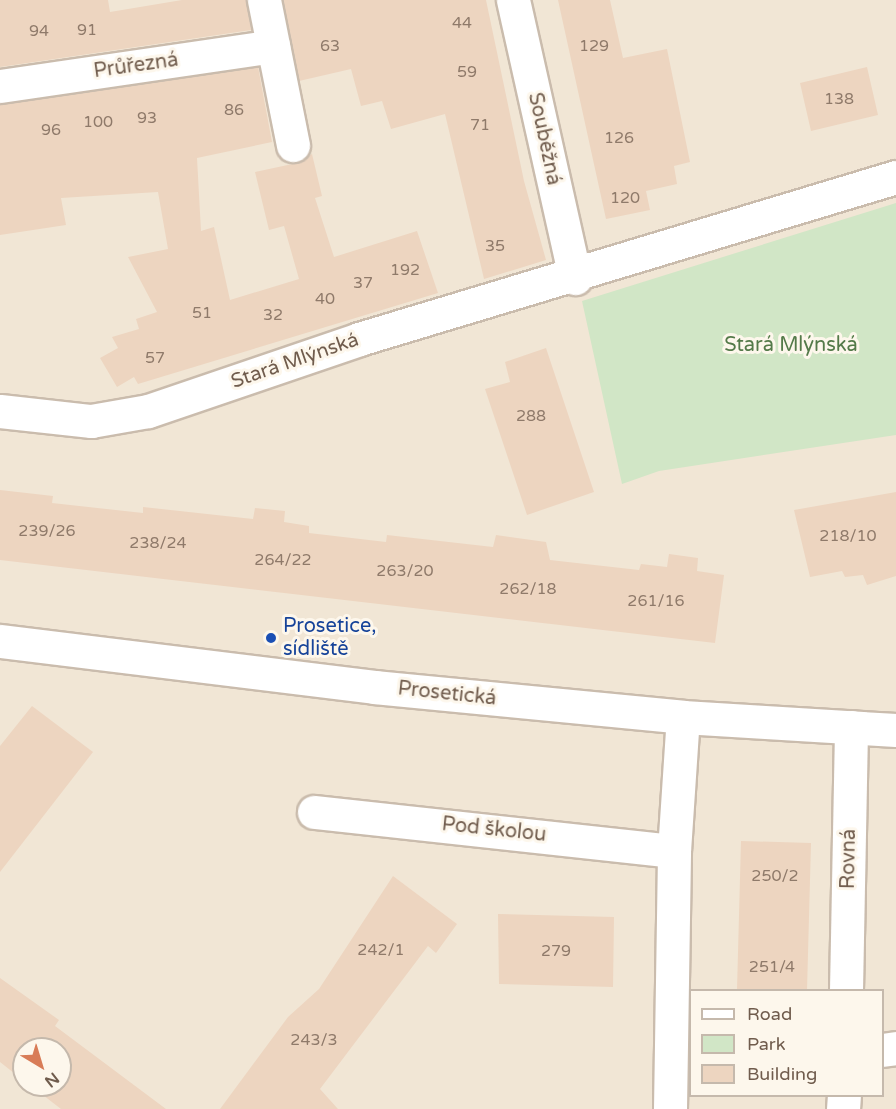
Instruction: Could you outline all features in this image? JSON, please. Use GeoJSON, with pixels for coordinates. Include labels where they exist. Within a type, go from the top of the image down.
{"type":"FeatureCollection","features":[{"type":"Feature","properties":{"kind":"street"},"geometry":{"type":"LineString","coordinates":[[264,0],[293,146]]}},
{"type":"Feature","properties":{"kind":"street","name":"Souběžná"},"geometry":{"type":"LineString","coordinates":[[513,0],[575,278]]}},
{"type":"Feature","properties":{"kind":"street","name":"Průřezná"},"geometry":{"type":"LineString","coordinates":[[0,86],[273,46]]}},
{"type":"Feature","properties":{"kind":"street","name":"Stará Mlýnská"},"geometry":{"type":"LineString","coordinates":[[0,411],[91,421],[148,411],[359,339],[575,278],[896,177]]}},
{"type":"Feature","properties":{"kind":"street","name":"Prosetická"},"geometry":{"type":"LineString","coordinates":[[0,641],[374,687],[683,717],[896,730]]}},
{"type":"Feature","properties":{"kind":"street"},"geometry":{"type":"LineString","coordinates":[[670,1109],[674,851],[683,717]]}},
{"type":"Feature","properties":{"kind":"street","name":"Rovná"},"geometry":{"type":"LineString","coordinates":[[846,989],[851,727]]}},
{"type":"Feature","properties":{"kind":"street","name":"Pod školou"},"geometry":{"type":"LineString","coordinates":[[314,812],[674,851]]}},
{"type":"Feature","properties":{"kind":"shaded area"},"geometry":{"type":"Polygon","coordinates":[[[0,0],[896,0],[896,1109],[0,1109],[0,0]]]}},
{"type":"Feature","properties":{"kind":"green space","name":"Stará Mlýnská"},"geometry":{"type":"Polygon","coordinates":[[[896,203],[896,435],[659,471],[622,484],[582,301],[896,203]]]}},
{"type":"Feature","properties":{"kind":"building"},"geometry":{"type":"Polygon","coordinates":[[[0,0],[108,0],[110,12],[182,0],[246,0],[251,30],[0,67],[0,0]]]}},
{"type":"Feature","properties":{"kind":"building"},"geometry":{"type":"Polygon","coordinates":[[[283,0],[486,0],[524,181],[546,260],[484,279],[445,114],[391,129],[382,101],[361,106],[351,69],[299,81],[283,0]]]}},
{"type":"Feature","properties":{"kind":"building"},"geometry":{"type":"Polygon","coordinates":[[[558,0],[610,0],[623,58],[667,49],[690,162],[674,166],[677,184],[646,191],[650,210],[606,219],[558,0]]]}},
{"type":"Feature","properties":{"kind":"building"},"geometry":{"type":"Polygon","coordinates":[[[258,67],[272,142],[197,158],[201,231],[214,227],[230,300],[299,279],[284,226],[269,230],[255,172],[297,163],[312,154],[322,196],[315,198],[334,257],[417,231],[438,293],[138,384],[134,377],[117,387],[100,358],[118,348],[112,337],[139,329],[136,319],[157,312],[128,257],[168,249],[158,192],[61,198],[66,225],[0,235],[0,104],[258,67]]]}},
{"type":"Feature","properties":{"kind":"building"},"geometry":{"type":"Polygon","coordinates":[[[867,67],[878,115],[811,131],[800,83],[867,67]]]}},
{"type":"Feature","properties":{"kind":"building"},"geometry":{"type":"Polygon","coordinates":[[[546,348],[594,492],[527,515],[485,389],[510,382],[505,362],[546,348]]]}},
{"type":"Feature","properties":{"kind":"building"},"geometry":{"type":"Polygon","coordinates":[[[0,490],[53,496],[52,503],[143,513],[143,507],[253,519],[255,508],[285,511],[284,522],[309,526],[309,533],[386,542],[387,535],[493,547],[496,535],[546,542],[550,560],[639,570],[641,564],[667,567],[669,554],[698,558],[697,571],[724,575],[715,643],[0,560],[0,490]]]}},
{"type":"Feature","properties":{"kind":"building"},"geometry":{"type":"Polygon","coordinates":[[[896,492],[896,576],[867,585],[863,575],[845,577],[842,571],[810,577],[794,510],[896,492]]]}},
{"type":"Feature","properties":{"kind":"building"},"geometry":{"type":"Polygon","coordinates":[[[32,706],[93,752],[0,872],[0,746],[32,706]]]}},
{"type":"Feature","properties":{"kind":"building"},"geometry":{"type":"Polygon","coordinates":[[[741,841],[811,843],[807,989],[737,989],[741,841]]]}},
{"type":"Feature","properties":{"kind":"building"},"geometry":{"type":"Polygon","coordinates":[[[393,876],[457,924],[436,953],[428,946],[320,1089],[338,1109],[220,1109],[288,1017],[319,989],[393,876]]]}},
{"type":"Feature","properties":{"kind":"building"},"geometry":{"type":"Polygon","coordinates":[[[498,914],[614,917],[613,987],[499,984],[498,914]]]}},
{"type":"Feature","properties":{"kind":"building"},"geometry":{"type":"Polygon","coordinates":[[[0,978],[59,1020],[55,1026],[70,1037],[12,1037],[12,1072],[0,1062],[0,978]]]}},
{"type":"Feature","properties":{"kind":"building"},"geometry":{"type":"Polygon","coordinates":[[[72,1039],[166,1109],[61,1109],[46,1097],[72,1097],[72,1039]]]}},
{"type":"Feature","properties":{"kind":"place","name":"Prosetice, sídliště"},"geometry":{"type":"Point","coordinates":[271,638]}}]}
